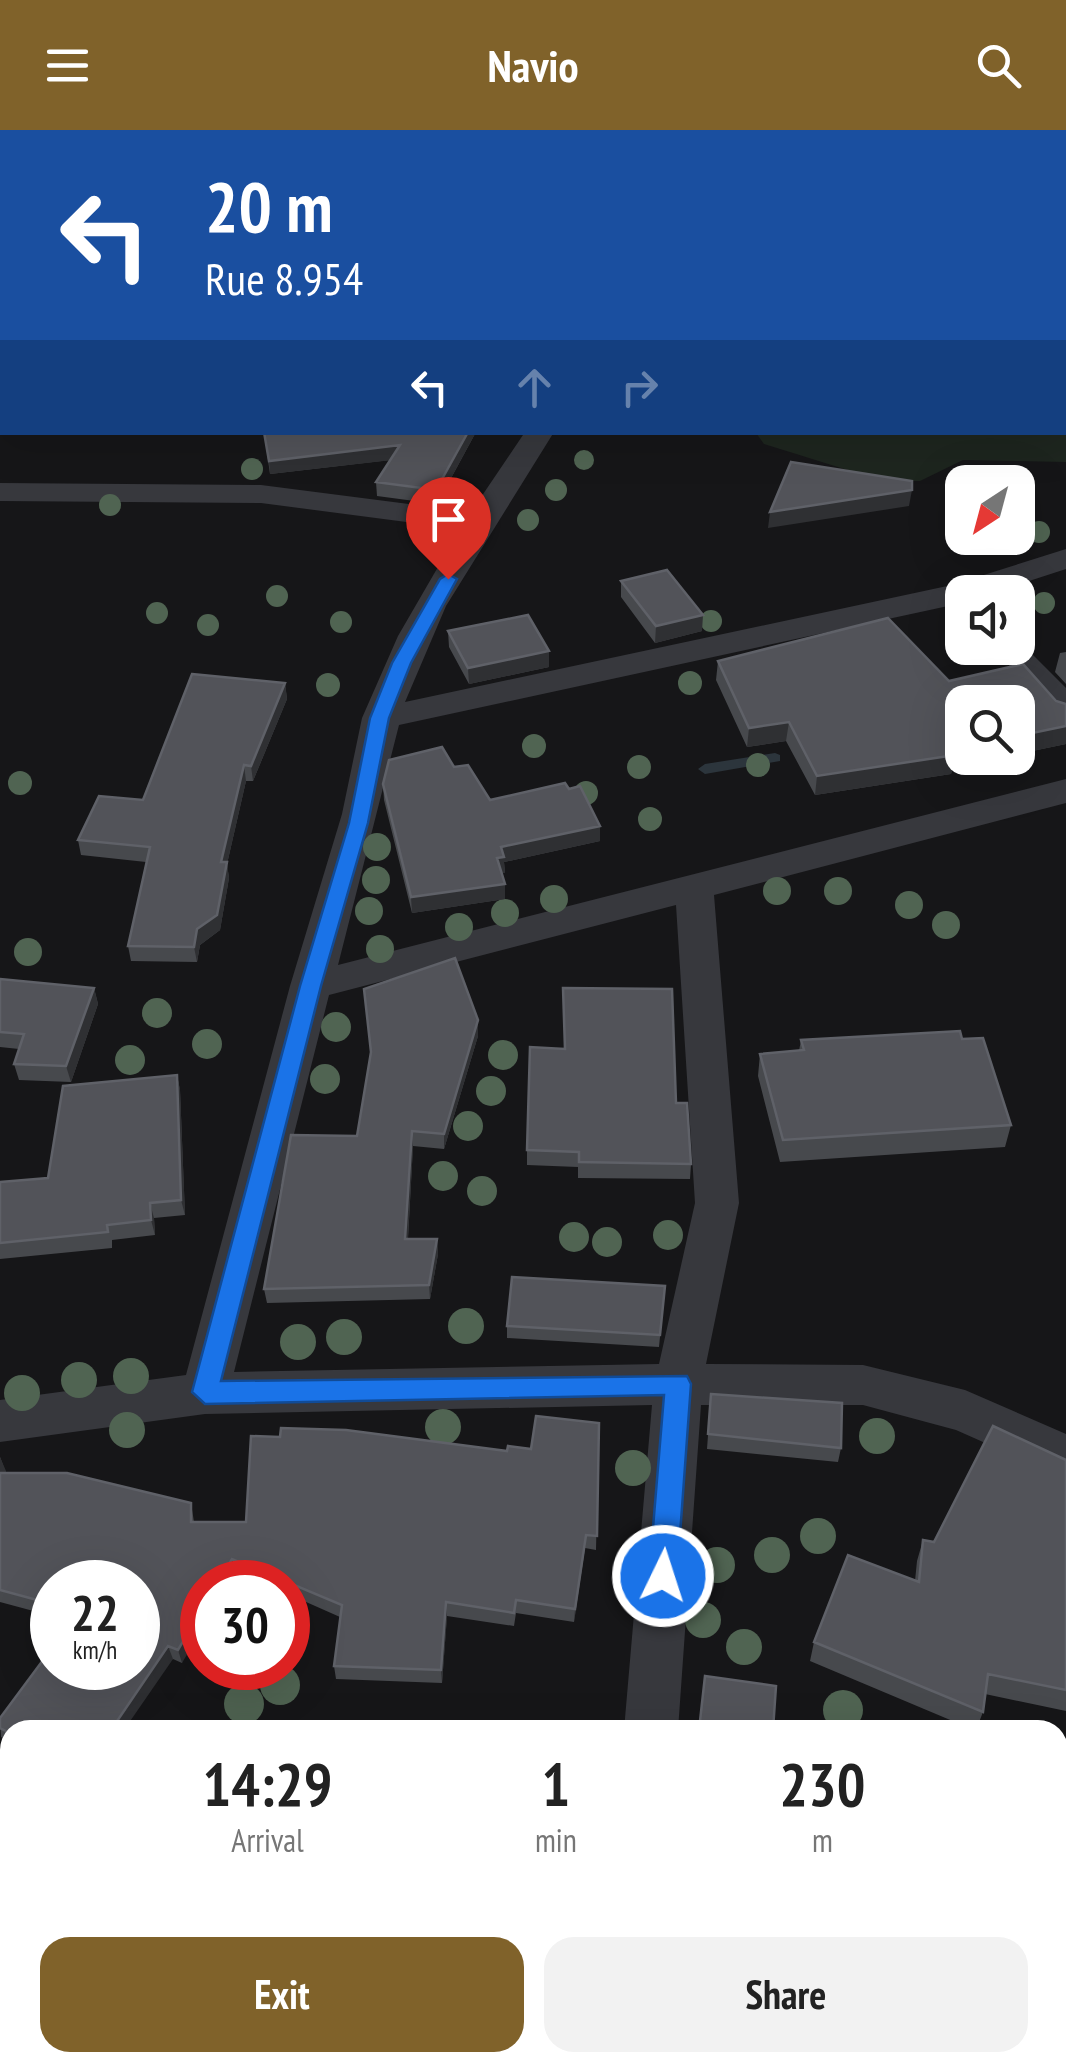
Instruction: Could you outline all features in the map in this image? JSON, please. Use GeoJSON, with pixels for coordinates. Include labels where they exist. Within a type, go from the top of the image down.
{"type":"FeatureCollection","features":[{"type":"Feature","properties":{"kind":"street"},"geometry":{"type":"LineString","coordinates":[[205,1392],[310,986],[358,823],[380,718],[402,663],[479,522],[538,435]]}},
{"type":"Feature","properties":{"kind":"street"},"geometry":{"type":"LineString","coordinates":[[0,492],[260,494],[479,522]]}},
{"type":"Feature","properties":{"kind":"street"},"geometry":{"type":"LineString","coordinates":[[1018,575],[1066,559]]}},
{"type":"Feature","properties":{"kind":"street"},"geometry":{"type":"LineString","coordinates":[[380,718],[945,597]]}},
{"type":"Feature","properties":{"kind":"street"},"geometry":{"type":"LineString","coordinates":[[1026,665],[1066,709]]}},
{"type":"Feature","properties":{"kind":"street"},"geometry":{"type":"LineString","coordinates":[[310,986],[1066,791]]}},
{"type":"Feature","properties":{"kind":"street"},"geometry":{"type":"LineString","coordinates":[[652,1720],[678,1384],[717,1204],[694,885]]}},
{"type":"Feature","properties":{"kind":"street"},"geometry":{"type":"LineString","coordinates":[[0,1421],[205,1392],[863,1385],[964,1411],[1066,1457]]}},
{"type":"Feature","properties":{"kind":"shaded area"},"geometry":{"type":"Polygon","coordinates":[[[757,435],[1066,435],[1066,462],[963,460],[945,465],[945,469],[920,481],[883,481],[764,444],[757,435]]]}},
{"type":"Feature","properties":{"kind":"building"},"geometry":{"type":"Polygon","coordinates":[[[265,435],[466,435],[436,490],[376,482],[400,445],[269,461],[265,435]]]}},
{"type":"Feature","properties":{"kind":"building"},"geometry":{"type":"Polygon","coordinates":[[[791,462],[912,481],[912,490],[770,512],[791,462]]]}},
{"type":"Feature","properties":{"kind":"building"},"geometry":{"type":"Polygon","coordinates":[[[667,570],[703,615],[656,626],[621,581],[667,570]]]}},
{"type":"Feature","properties":{"kind":"building"},"geometry":{"type":"Polygon","coordinates":[[[528,615],[549,651],[468,668],[448,631],[528,615]]]}},
{"type":"Feature","properties":{"kind":"building"},"geometry":{"type":"Polygon","coordinates":[[[888,618],[949,681],[1024,665],[1056,701],[1066,704],[1066,726],[1035,732],[1035,685],[945,685],[945,757],[817,776],[789,722],[749,728],[718,661],[888,618]]]}},
{"type":"Feature","properties":{"kind":"building"},"geometry":{"type":"Polygon","coordinates":[[[192,674],[285,683],[251,766],[244,765],[221,862],[227,862],[217,915],[197,929],[194,947],[128,946],[150,847],[78,840],[99,796],[143,800],[192,674]]]}},
{"type":"Feature","properties":{"kind":"building"},"geometry":{"type":"Polygon","coordinates":[[[442,747],[454,767],[468,765],[490,800],[565,783],[569,789],[580,786],[600,826],[501,847],[504,857],[497,858],[505,884],[411,897],[383,784],[389,760],[442,747]]]}},
{"type":"Feature","properties":{"kind":"building"},"geometry":{"type":"Polygon","coordinates":[[[455,958],[478,1020],[444,1134],[412,1131],[405,1239],[437,1239],[429,1285],[264,1289],[291,1135],[357,1136],[371,1052],[364,989],[455,958]]]}},
{"type":"Feature","properties":{"kind":"building"},"geometry":{"type":"Polygon","coordinates":[[[0,979],[94,988],[66,1066],[14,1064],[24,1034],[0,1032],[0,979]]]}},
{"type":"Feature","properties":{"kind":"building"},"geometry":{"type":"Polygon","coordinates":[[[563,988],[672,989],[676,1103],[687,1103],[691,1164],[579,1162],[579,1152],[527,1150],[530,1047],[565,1049],[563,988]]]}},
{"type":"Feature","properties":{"kind":"building"},"geometry":{"type":"Polygon","coordinates":[[[960,1031],[962,1039],[983,1038],[1011,1125],[783,1140],[760,1054],[804,1050],[801,1040],[960,1031]]]}},
{"type":"Feature","properties":{"kind":"building"},"geometry":{"type":"Polygon","coordinates":[[[177,1075],[181,1200],[150,1203],[151,1220],[107,1225],[108,1232],[0,1243],[0,1182],[48,1178],[63,1086],[177,1075]]]}},
{"type":"Feature","properties":{"kind":"building"},"geometry":{"type":"Polygon","coordinates":[[[512,1277],[665,1286],[660,1335],[507,1326],[512,1277]]]}},
{"type":"Feature","properties":{"kind":"building"},"geometry":{"type":"Polygon","coordinates":[[[711,1394],[842,1403],[841,1448],[708,1434],[711,1394]]]}},
{"type":"Feature","properties":{"kind":"building"},"geometry":{"type":"Polygon","coordinates":[[[536,1416],[599,1423],[597,1536],[586,1535],[575,1609],[516,1600],[514,1613],[446,1602],[441,1670],[334,1666],[342,1605],[310,1592],[310,1560],[180,1560],[180,1647],[178,1650],[168,1646],[160,1658],[160,1560],[30,1560],[30,1598],[0,1590],[0,1473],[67,1473],[191,1503],[191,1522],[246,1522],[251,1436],[280,1437],[281,1428],[346,1430],[507,1451],[508,1446],[531,1449],[536,1416]]]}},
{"type":"Feature","properties":{"kind":"building"},"geometry":{"type":"Polygon","coordinates":[[[993,1426],[1066,1460],[1066,1690],[988,1674],[983,1712],[814,1642],[848,1555],[919,1582],[923,1540],[934,1542],[993,1426]]]}},
{"type":"Feature","properties":{"kind":"building"},"geometry":{"type":"Polygon","coordinates":[[[705,1676],[776,1686],[774,1720],[700,1720],[705,1676]]]}},
{"type":"Feature","properties":{"kind":"building"},"geometry":{"type":"Polygon","coordinates":[[[30,1678],[30,1690],[138,1690],[118,1720],[0,1720],[30,1678]]]}},
{"type":"Feature","properties":{"kind":"waterway"},"geometry":{"type":"LineString","coordinates":[[705,769],[775,758]]}},
{"type":"Feature","properties":{"kind":"route"},"geometry":{"type":"LineString","coordinates":[[448,579],[402,663],[380,718],[358,823],[310,986],[205,1392],[678,1384],[663,1576]]}}]}
